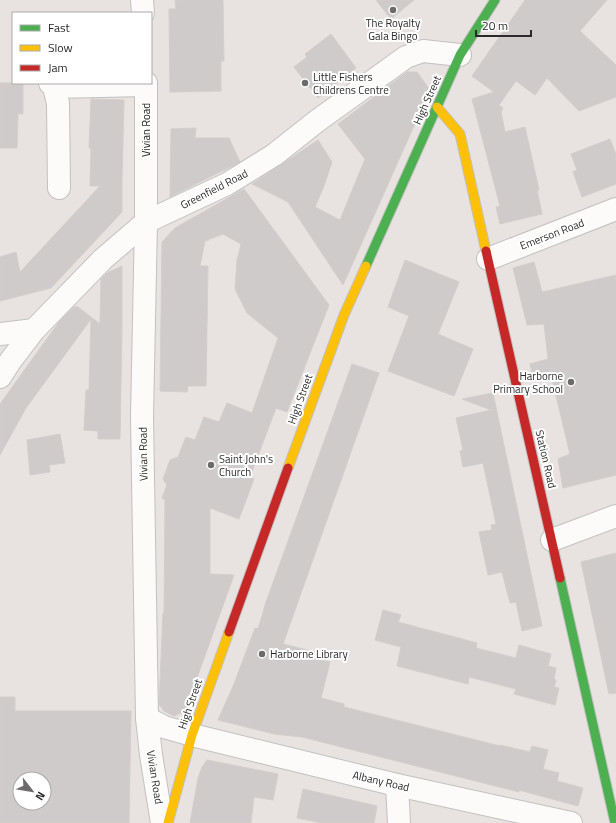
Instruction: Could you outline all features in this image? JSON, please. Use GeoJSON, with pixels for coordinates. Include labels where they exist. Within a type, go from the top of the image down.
{"type":"FeatureCollection","features":[{"type":"Feature","properties":{"kind":"main road","name":"High Street"},"geometry":{"type":"LineString","coordinates":[[168,823],[192,735],[279,489],[344,315],[460,55],[495,0]]}},
{"type":"Feature","properties":{"kind":"main road","name":"Station Road"},"geometry":{"type":"LineString","coordinates":[[437,107],[460,134],[615,823]]}},
{"type":"Feature","properties":{"kind":"street"},"geometry":{"type":"LineString","coordinates":[[142,0],[143,12]]}},
{"type":"Feature","properties":{"kind":"street","name":"Greenfield Road"},"geometry":{"type":"LineString","coordinates":[[0,377],[34,330],[102,259],[146,222],[227,184],[274,155],[318,121],[406,58],[423,51],[460,55]]}},
{"type":"Feature","properties":{"kind":"street"},"geometry":{"type":"LineString","coordinates":[[59,188],[58,103],[52,85],[146,84]]}},
{"type":"Feature","properties":{"kind":"street","name":"Vivian Road"},"geometry":{"type":"LineString","coordinates":[[146,84],[146,222],[142,417],[147,718],[151,756],[162,823]]}},
{"type":"Feature","properties":{"kind":"street","name":"Emerson Road"},"geometry":{"type":"LineString","coordinates":[[488,259],[616,209]]}},
{"type":"Feature","properties":{"kind":"street"},"geometry":{"type":"LineString","coordinates":[[0,334],[34,330]]}},
{"type":"Feature","properties":{"kind":"street"},"geometry":{"type":"LineString","coordinates":[[552,540],[616,516]]}},
{"type":"Feature","properties":{"kind":"street","name":"Albany Road"},"geometry":{"type":"LineString","coordinates":[[147,718],[164,727],[192,735],[397,785],[571,823]]}},
{"type":"Feature","properties":{"kind":"street"},"geometry":{"type":"LineString","coordinates":[[397,785],[399,823]]}},
{"type":"Feature","properties":{"kind":"building"},"geometry":{"type":"Polygon","coordinates":[[[175,0],[223,0],[224,61],[221,61],[221,91],[170,92],[169,9],[176,9],[175,0]]]}},
{"type":"Feature","properties":{"kind":"building","name":"The Royalty Gala Bingo"},"geometry":{"type":"Polygon","coordinates":[[[376,0],[414,0],[391,19],[376,0]]]}},
{"type":"Feature","properties":{"kind":"building"},"geometry":{"type":"Polygon","coordinates":[[[525,0],[607,0],[580,31],[616,65],[616,97],[579,111],[547,78],[535,95],[516,81],[499,105],[503,108],[501,112],[505,132],[525,127],[539,190],[537,190],[542,214],[500,224],[496,207],[500,206],[472,99],[494,92],[472,76],[525,0]]]}},
{"type":"Feature","properties":{"kind":"building"},"geometry":{"type":"Polygon","coordinates":[[[331,34],[356,68],[318,98],[294,67],[307,57],[305,54],[331,34]]]}},
{"type":"Feature","properties":{"kind":"building"},"geometry":{"type":"Polygon","coordinates":[[[407,72],[417,72],[430,90],[343,285],[288,202],[252,184],[318,140],[332,162],[315,207],[340,220],[365,159],[338,124],[407,72]]]}},
{"type":"Feature","properties":{"kind":"building"},"geometry":{"type":"Polygon","coordinates":[[[0,83],[23,84],[23,114],[18,114],[17,148],[0,148],[0,83]]]}},
{"type":"Feature","properties":{"kind":"building"},"geometry":{"type":"Polygon","coordinates":[[[91,99],[124,100],[122,212],[51,288],[0,301],[0,257],[16,252],[20,272],[100,186],[90,186],[91,148],[89,148],[91,99]]]}},
{"type":"Feature","properties":{"kind":"building"},"geometry":{"type":"Polygon","coordinates":[[[196,128],[195,138],[229,138],[240,162],[170,197],[171,129],[196,128]]]}},
{"type":"Feature","properties":{"kind":"building"},"geometry":{"type":"Polygon","coordinates":[[[610,139],[616,155],[616,184],[582,197],[573,172],[577,170],[571,154],[610,139]]]}},
{"type":"Feature","properties":{"kind":"building"},"geometry":{"type":"Polygon","coordinates":[[[244,189],[329,305],[287,412],[276,408],[250,477],[254,479],[239,519],[210,508],[210,574],[234,575],[185,711],[174,716],[164,711],[159,704],[164,612],[165,500],[162,498],[167,485],[163,479],[170,460],[178,457],[186,437],[195,440],[204,417],[219,422],[227,403],[252,413],[278,338],[247,313],[235,289],[237,260],[241,244],[223,234],[210,239],[209,238],[209,240],[205,241],[200,266],[208,266],[206,386],[188,386],[187,392],[160,391],[162,242],[175,228],[244,189]]]}},
{"type":"Feature","properties":{"kind":"building"},"geometry":{"type":"Polygon","coordinates":[[[405,260],[459,282],[438,334],[473,349],[454,396],[388,371],[409,316],[388,307],[405,260]]]}},
{"type":"Feature","properties":{"kind":"building"},"geometry":{"type":"Polygon","coordinates":[[[534,262],[542,292],[616,275],[616,475],[563,488],[558,459],[570,454],[552,379],[534,382],[530,364],[548,359],[544,324],[527,325],[513,268],[534,262]]]}},
{"type":"Feature","properties":{"kind":"building"},"geometry":{"type":"Polygon","coordinates":[[[122,266],[120,439],[98,439],[98,431],[84,430],[86,390],[89,390],[91,319],[26,408],[0,455],[0,404],[59,322],[74,307],[78,307],[100,324],[101,279],[107,273],[122,266]]]}},
{"type":"Feature","properties":{"kind":"building"},"geometry":{"type":"Polygon","coordinates":[[[352,364],[379,373],[283,644],[323,654],[322,660],[330,662],[321,698],[344,704],[344,707],[500,746],[530,752],[532,746],[548,750],[543,769],[559,773],[557,781],[583,788],[578,806],[519,790],[519,792],[302,737],[274,734],[218,720],[234,684],[255,628],[258,629],[266,602],[352,364]]]}},
{"type":"Feature","properties":{"kind":"building"},"geometry":{"type":"Polygon","coordinates":[[[493,393],[542,626],[522,631],[516,602],[510,603],[502,572],[488,575],[479,532],[492,530],[491,525],[496,524],[483,463],[463,467],[460,451],[463,450],[456,418],[491,410],[462,399],[493,393]]]}},
{"type":"Feature","properties":{"kind":"building"},"geometry":{"type":"Polygon","coordinates":[[[60,434],[65,463],[49,465],[50,472],[30,475],[27,440],[60,434]]]}},
{"type":"Feature","properties":{"kind":"building"},"geometry":{"type":"Polygon","coordinates":[[[616,553],[616,693],[609,694],[581,562],[616,553]]]}},
{"type":"Feature","properties":{"kind":"building"},"geometry":{"type":"Polygon","coordinates":[[[383,610],[401,615],[398,622],[477,643],[476,648],[516,658],[519,645],[551,654],[548,666],[556,668],[554,679],[556,680],[554,687],[559,688],[555,705],[514,694],[516,689],[469,677],[468,684],[397,666],[401,647],[375,640],[383,610]]]}},
{"type":"Feature","properties":{"kind":"building"},"geometry":{"type":"Polygon","coordinates":[[[0,697],[15,697],[15,711],[131,711],[129,823],[0,823],[0,697]]]}},
{"type":"Feature","properties":{"kind":"building"},"geometry":{"type":"Polygon","coordinates":[[[207,760],[278,774],[273,800],[254,797],[251,823],[190,823],[198,778],[202,767],[207,760]]]}},
{"type":"Feature","properties":{"kind":"building"},"geometry":{"type":"Polygon","coordinates":[[[303,789],[377,806],[374,823],[322,823],[297,818],[303,789]]]}},
{"type":"Feature","properties":{"kind":"traffic: fast"},"geometry":{"type":"LineString","coordinates":[[366,266],[460,55],[495,0]]}},
{"type":"Feature","properties":{"kind":"traffic: fast"},"geometry":{"type":"LineString","coordinates":[[560,578],[615,823]]}},
{"type":"Feature","properties":{"kind":"traffic: slow"},"geometry":{"type":"LineString","coordinates":[[437,107],[460,134],[486,251]]}},
{"type":"Feature","properties":{"kind":"traffic: slow"},"geometry":{"type":"LineString","coordinates":[[288,468],[344,315],[366,266]]}},
{"type":"Feature","properties":{"kind":"traffic: slow"},"geometry":{"type":"LineString","coordinates":[[168,823],[192,735],[229,632]]}},
{"type":"Feature","properties":{"kind":"traffic: jam"},"geometry":{"type":"LineString","coordinates":[[486,251],[560,578]]}},
{"type":"Feature","properties":{"kind":"traffic: jam"},"geometry":{"type":"LineString","coordinates":[[229,632],[288,468]]}},
{"type":"Feature","properties":{"kind":"place","name":"The Royalty Gala Bingo"},"geometry":{"type":"Point","coordinates":[393,10]}},
{"type":"Feature","properties":{"kind":"place","name":"Little Fishers Childrens Centre"},"geometry":{"type":"Point","coordinates":[305,83]}},
{"type":"Feature","properties":{"kind":"place","name":"Harborne Primary School"},"geometry":{"type":"Point","coordinates":[571,382]}},
{"type":"Feature","properties":{"kind":"place","name":"Saint John's Church"},"geometry":{"type":"Point","coordinates":[211,465]}},
{"type":"Feature","properties":{"kind":"place","name":"Harborne Library"},"geometry":{"type":"Point","coordinates":[262,654]}}]}
